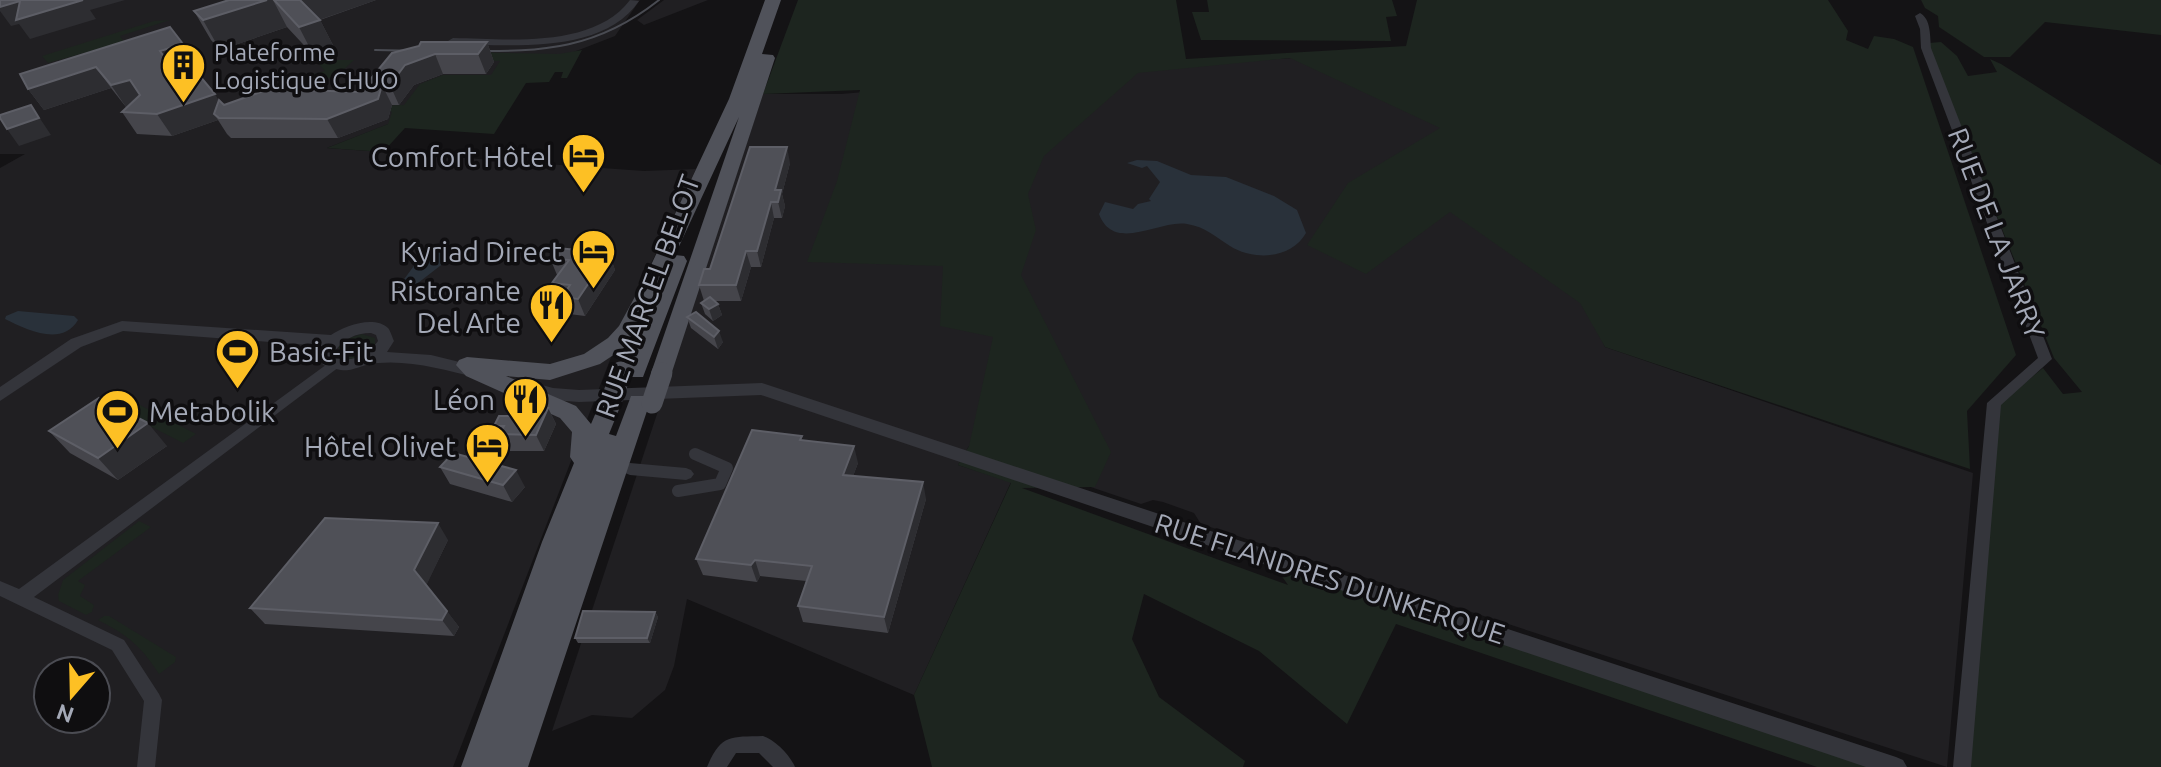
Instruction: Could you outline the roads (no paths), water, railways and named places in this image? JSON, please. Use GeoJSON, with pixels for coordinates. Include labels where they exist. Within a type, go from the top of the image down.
{"type":"FeatureCollection","features":[{"type":"Feature","properties":{"kind":"main road"},"geometry":{"type":"LineString","coordinates":[[471,368],[550,372],[592,359],[616,343],[627,330],[654,280],[738,99],[773,0]]}},
{"type":"Feature","properties":{"kind":"main road"},"geometry":{"type":"LineString","coordinates":[[563,519],[642,373],[770,46],[785,0]]}},
{"type":"Feature","properties":{"kind":"main road","name":"RUE MARCEL BELOT"},"geometry":{"type":"LineString","coordinates":[[642,373],[738,99]]}},
{"type":"Feature","properties":{"kind":"main road"},"geometry":{"type":"LineString","coordinates":[[526,767],[630,469],[626,400],[642,373],[654,280]]}},
{"type":"Feature","properties":{"kind":"main road"},"geometry":{"type":"LineString","coordinates":[[471,368],[505,387],[555,405],[579,422],[585,433],[585,448],[563,519],[475,767]]}},
{"type":"Feature","properties":{"kind":"main road","name":"RUE MARCEL BELOT"},"geometry":{"type":"LineString","coordinates":[[574,567],[626,400]]}},
{"type":"Feature","properties":{"kind":"main road"},"geometry":{"type":"LineString","coordinates":[[492,767],[574,567]]}},
{"type":"Feature","properties":{"kind":"main road"},"geometry":{"type":"LineString","coordinates":[[514,767],[574,567]]}},
{"type":"Feature","properties":{"kind":"street"},"geometry":{"type":"LineString","coordinates":[[453,41],[561,40],[584,35],[624,13],[634,0]]}},
{"type":"Feature","properties":{"kind":"street","name":"RUE DE LA JARRY"},"geometry":{"type":"LineString","coordinates":[[1920,16],[1925,29],[1926,48],[2045,359],[1994,403],[1962,767]]}},
{"type":"Feature","properties":{"kind":"street"},"geometry":{"type":"LineString","coordinates":[[0,395],[76,343],[115,327],[131,325],[333,341]]}},
{"type":"Feature","properties":{"kind":"street"},"geometry":{"type":"LineString","coordinates":[[378,352],[386,336],[373,328],[347,332],[333,341],[326,352],[329,361],[334,364],[354,364],[378,352],[471,368],[562,396],[626,400]]}},
{"type":"Feature","properties":{"kind":"street"},"geometry":{"type":"LineString","coordinates":[[21,597],[334,364]]}},
{"type":"Feature","properties":{"kind":"street","name":"RUE FLANDRES DUNKERQUE"},"geometry":{"type":"LineString","coordinates":[[626,400],[762,389],[1896,767]]}},
{"type":"Feature","properties":{"kind":"street"},"geometry":{"type":"LineString","coordinates":[[678,491],[720,484],[727,468],[695,454]]}},
{"type":"Feature","properties":{"kind":"street"},"geometry":{"type":"LineString","coordinates":[[630,469],[686,474]]}},
{"type":"Feature","properties":{"kind":"street"},"geometry":{"type":"LineString","coordinates":[[0,588],[118,645],[153,700],[146,767]]}},
{"type":"Feature","properties":{"kind":"street"},"geometry":{"type":"LineString","coordinates":[[716,767],[731,745],[763,744],[786,767]]}},
{"type":"Feature","properties":{"kind":"tram line"},"geometry":{"type":"LineString","coordinates":[[468,51],[521,50],[569,44],[614,29],[659,0]]}},
{"type":"Feature","properties":{"kind":"tram line"},"geometry":{"type":"LineString","coordinates":[[375,50],[424,51]]}},
{"type":"Feature","properties":{"kind":"place","name":"Plateforme Logistique CHUO"},"geometry":{"type":"Point","coordinates":[183,105]}},
{"type":"Feature","properties":{"kind":"place","name":"Comfort Hôtel"},"geometry":{"type":"Point","coordinates":[584,195]}},
{"type":"Feature","properties":{"kind":"place","name":"Kyriad Direct"},"geometry":{"type":"Point","coordinates":[593,290]}},
{"type":"Feature","properties":{"kind":"place","name":"Ristorante Del Arte"},"geometry":{"type":"Point","coordinates":[552,345]}},
{"type":"Feature","properties":{"kind":"place","name":"Basic-Fit"},"geometry":{"type":"Point","coordinates":[238,390]}},
{"type":"Feature","properties":{"kind":"place","name":"Léon"},"geometry":{"type":"Point","coordinates":[526,438]}},
{"type":"Feature","properties":{"kind":"place","name":"Metabolik"},"geometry":{"type":"Point","coordinates":[118,450]}},
{"type":"Feature","properties":{"kind":"place","name":"Hôtel Olivet"},"geometry":{"type":"Point","coordinates":[487,485]}}]}
